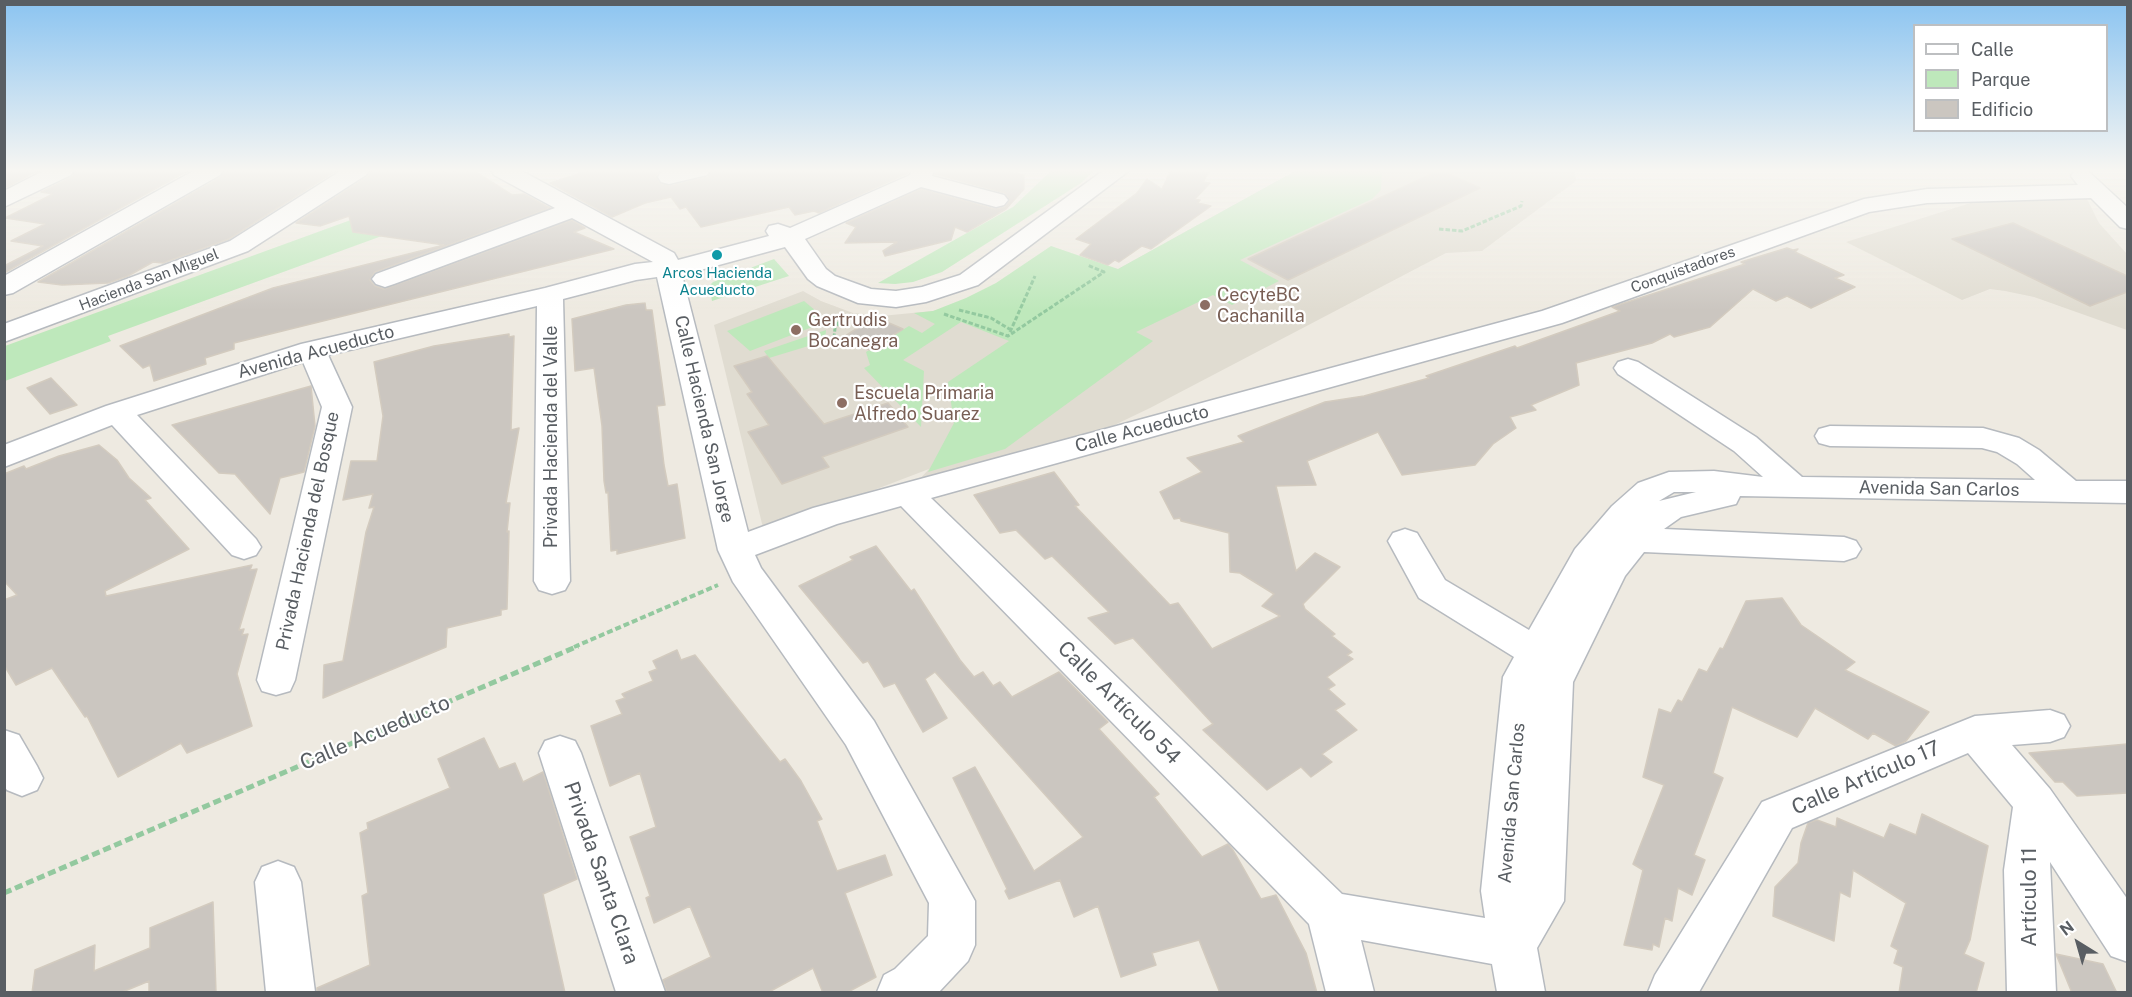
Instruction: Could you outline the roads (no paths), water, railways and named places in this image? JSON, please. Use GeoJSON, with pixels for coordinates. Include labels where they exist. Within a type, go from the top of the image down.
{"type":"FeatureCollection","features":[{"type":"Feature","properties":{"kind":"street"},"geometry":{"type":"LineString","coordinates":[[4,286],[130,217]]}},
{"type":"Feature","properties":{"kind":"street","name":"Hacienda San Miguel"},"geometry":{"type":"LineString","coordinates":[[4,334],[239,246],[286,217]]}},
{"type":"Feature","properties":{"kind":"street"},"geometry":{"type":"LineString","coordinates":[[385,279],[556,217]]}},
{"type":"Feature","properties":{"kind":"street"},"geometry":{"type":"LineString","coordinates":[[584,217],[666,263]]}},
{"type":"Feature","properties":{"kind":"street","name":"Avenida Acueducto"},"geometry":{"type":"LineString","coordinates":[[4,457],[117,411],[310,350],[549,294],[666,263],[692,266],[791,232],[826,217]]}},
{"type":"Feature","properties":{"kind":"street"},"geometry":{"type":"LineString","coordinates":[[791,232],[817,274],[826,281],[867,297],[896,299],[954,286],[969,280],[1056,217]]}},
{"type":"Feature","properties":{"kind":"street","name":"Conquistadores"},"geometry":{"type":"LineString","coordinates":[[1552,317],[1834,217]]}},
{"type":"Feature","properties":{"kind":"street","name":"Calle Hacienda San Jorge"},"geometry":{"type":"LineString","coordinates":[[666,263],[740,561]]}},
{"type":"Feature","properties":{"kind":"street","name":"Privada Hacienda del Valle"},"geometry":{"type":"LineString","coordinates":[[549,294],[551,313],[552,580]]}},
{"type":"Feature","properties":{"kind":"street"},"geometry":{"type":"LineString","coordinates":[[4,297],[61,314]]}},
{"type":"Feature","properties":{"kind":"street","name":"Calle Acueducto"},"geometry":{"type":"LineString","coordinates":[[740,561],[825,516],[1552,317]]}},
{"type":"Feature","properties":{"kind":"street","name":"Privada Hacienda del Bosque"},"geometry":{"type":"LineString","coordinates":[[276,680],[337,407],[320,366],[310,350]]}},
{"type":"Feature","properties":{"kind":"street"},"geometry":{"type":"LineString","coordinates":[[1628,368],[1745,444],[1793,487]]}},
{"type":"Feature","properties":{"kind":"street"},"geometry":{"type":"LineString","coordinates":[[117,411],[244,548]]}},
{"type":"Feature","properties":{"kind":"street"},"geometry":{"type":"LineString","coordinates":[[1830,436],[1983,438],[2008,445],[2028,457],[2067,490]]}},
{"type":"Feature","properties":{"kind":"street","name":"Avenida San Carlos"},"geometry":{"type":"LineString","coordinates":[[1513,945],[1504,891],[1522,677],[1587,558],[1636,526],[1670,508],[1724,496],[1751,487],[2127,492]]}},
{"type":"Feature","properties":{"kind":"street","name":"Calle Artículo 54"},"geometry":{"type":"LineString","coordinates":[[908,493],[1330,913]]}},
{"type":"Feature","properties":{"kind":"street"},"geometry":{"type":"LineString","coordinates":[[1636,526],[1844,549]]}},
{"type":"Feature","properties":{"kind":"street","name":"Avenida San Carlos"},"geometry":{"type":"LineString","coordinates":[[1513,945],[1541,901],[1554,682],[1610,570],[1636,526]]}},
{"type":"Feature","properties":{"kind":"street"},"geometry":{"type":"LineString","coordinates":[[1405,540],[1432,589],[1536,652]]}},
{"type":"Feature","properties":{"kind":"street"},"geometry":{"type":"LineString","coordinates":[[740,561],[860,733],[952,901],[951,945],[912,986],[901,993]]}},
{"type":"Feature","properties":{"kind":"street","name":"Calle Artículo 17"},"geometry":{"type":"LineString","coordinates":[[1672,993],[1777,815],[1975,732],[2050,726]]}},
{"type":"Feature","properties":{"kind":"street","name":"Artículo 11"},"geometry":{"type":"LineString","coordinates":[[1975,732],[2035,802],[2127,940]]}},
{"type":"Feature","properties":{"kind":"street","name":"Privada Santa Clara"},"geometry":{"type":"LineString","coordinates":[[560,753],[641,993]]}},
{"type":"Feature","properties":{"kind":"street","name":"Artículo 11"},"geometry":{"type":"LineString","coordinates":[[2031,993],[2027,870],[2035,802]]}},
{"type":"Feature","properties":{"kind":"street"},"geometry":{"type":"LineString","coordinates":[[278,882],[291,993]]}},
{"type":"Feature","properties":{"kind":"street"},"geometry":{"type":"LineString","coordinates":[[1350,993],[1330,913],[1513,945],[1521,993]]}},
{"type":"Feature","properties":{"kind":"place","name":"Arcos Hacienda Acueducto"},"geometry":{"type":"Point","coordinates":[717,255]}},
{"type":"Feature","properties":{"kind":"place","name":"CecyteBC Cachanilla"},"geometry":{"type":"Point","coordinates":[1205,305]}},
{"type":"Feature","properties":{"kind":"place","name":"Gertrudis Bocanegra"},"geometry":{"type":"Point","coordinates":[796,330]}},
{"type":"Feature","properties":{"kind":"place","name":"Escuela Primaria Alfredo Suarez"},"geometry":{"type":"Point","coordinates":[842,403]}}]}
